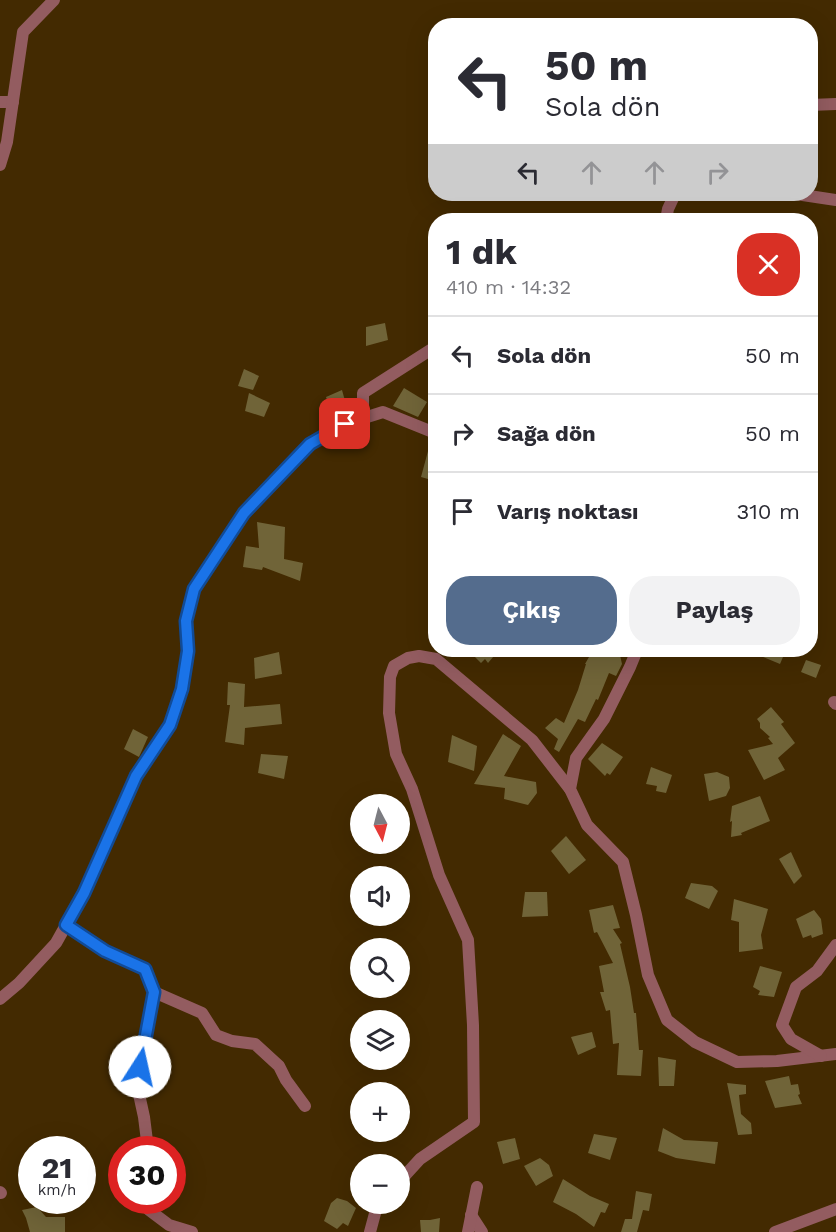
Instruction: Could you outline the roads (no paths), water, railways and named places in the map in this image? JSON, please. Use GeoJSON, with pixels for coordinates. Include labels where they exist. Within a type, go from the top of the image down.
{"type":"FeatureCollection","features":[{"type":"Feature","properties":{"kind":"street"},"geometry":{"type":"LineString","coordinates":[[0,165],[7,142],[6,102],[23,32],[54,0]]}},
{"type":"Feature","properties":{"kind":"street"},"geometry":{"type":"LineString","coordinates":[[818,105],[836,104]]}},
{"type":"Feature","properties":{"kind":"street"},"geometry":{"type":"LineString","coordinates":[[818,197],[836,200]]}},
{"type":"Feature","properties":{"kind":"street"},"geometry":{"type":"LineString","coordinates":[[363,418],[363,393],[428,351]]}},
{"type":"Feature","properties":{"kind":"street"},"geometry":{"type":"LineString","coordinates":[[0,999],[19,983],[56,944],[84,893],[136,776],[170,725],[182,689],[188,651],[186,621],[194,589],[244,513],[310,444],[345,424],[383,412],[428,430]]}},
{"type":"Feature","properties":{"kind":"street"},"geometry":{"type":"LineString","coordinates":[[410,1170],[420,1159],[474,1122],[468,940],[440,875],[412,789],[396,754],[389,713],[390,677],[394,666],[408,658],[419,656],[436,659],[532,740],[570,789],[587,825],[623,862],[648,975],[667,1020],[695,1042],[737,1062],[777,1061],[836,1054]]}},
{"type":"Feature","properties":{"kind":"street"},"geometry":{"type":"LineString","coordinates":[[570,789],[576,758],[604,719],[634,657]]}},
{"type":"Feature","properties":{"kind":"street"},"geometry":{"type":"LineString","coordinates":[[66,925],[105,951],[145,969],[154,992],[137,1085],[146,1136]]}},
{"type":"Feature","properties":{"kind":"street"},"geometry":{"type":"LineString","coordinates":[[821,1056],[791,1039],[782,1025],[796,987],[817,971],[836,945]]}},
{"type":"Feature","properties":{"kind":"street"},"geometry":{"type":"LineString","coordinates":[[154,992],[202,1013],[216,1035],[232,1041],[255,1044],[279,1066],[305,1106]]}},
{"type":"Feature","properties":{"kind":"street"},"geometry":{"type":"LineString","coordinates":[[468,1232],[477,1187]]}},
{"type":"Feature","properties":{"kind":"street"},"geometry":{"type":"LineString","coordinates":[[775,1232],[836,1209]]}},
{"type":"Feature","properties":{"kind":"street"},"geometry":{"type":"LineString","coordinates":[[154,1214],[169,1225],[192,1232]]}},
{"type":"Feature","properties":{"kind":"street"},"geometry":{"type":"LineString","coordinates":[[370,1232],[375,1214]]}},
{"type":"Feature","properties":{"kind":"street"},"geometry":{"type":"LineString","coordinates":[[471,1215],[482,1232]]}}]}
